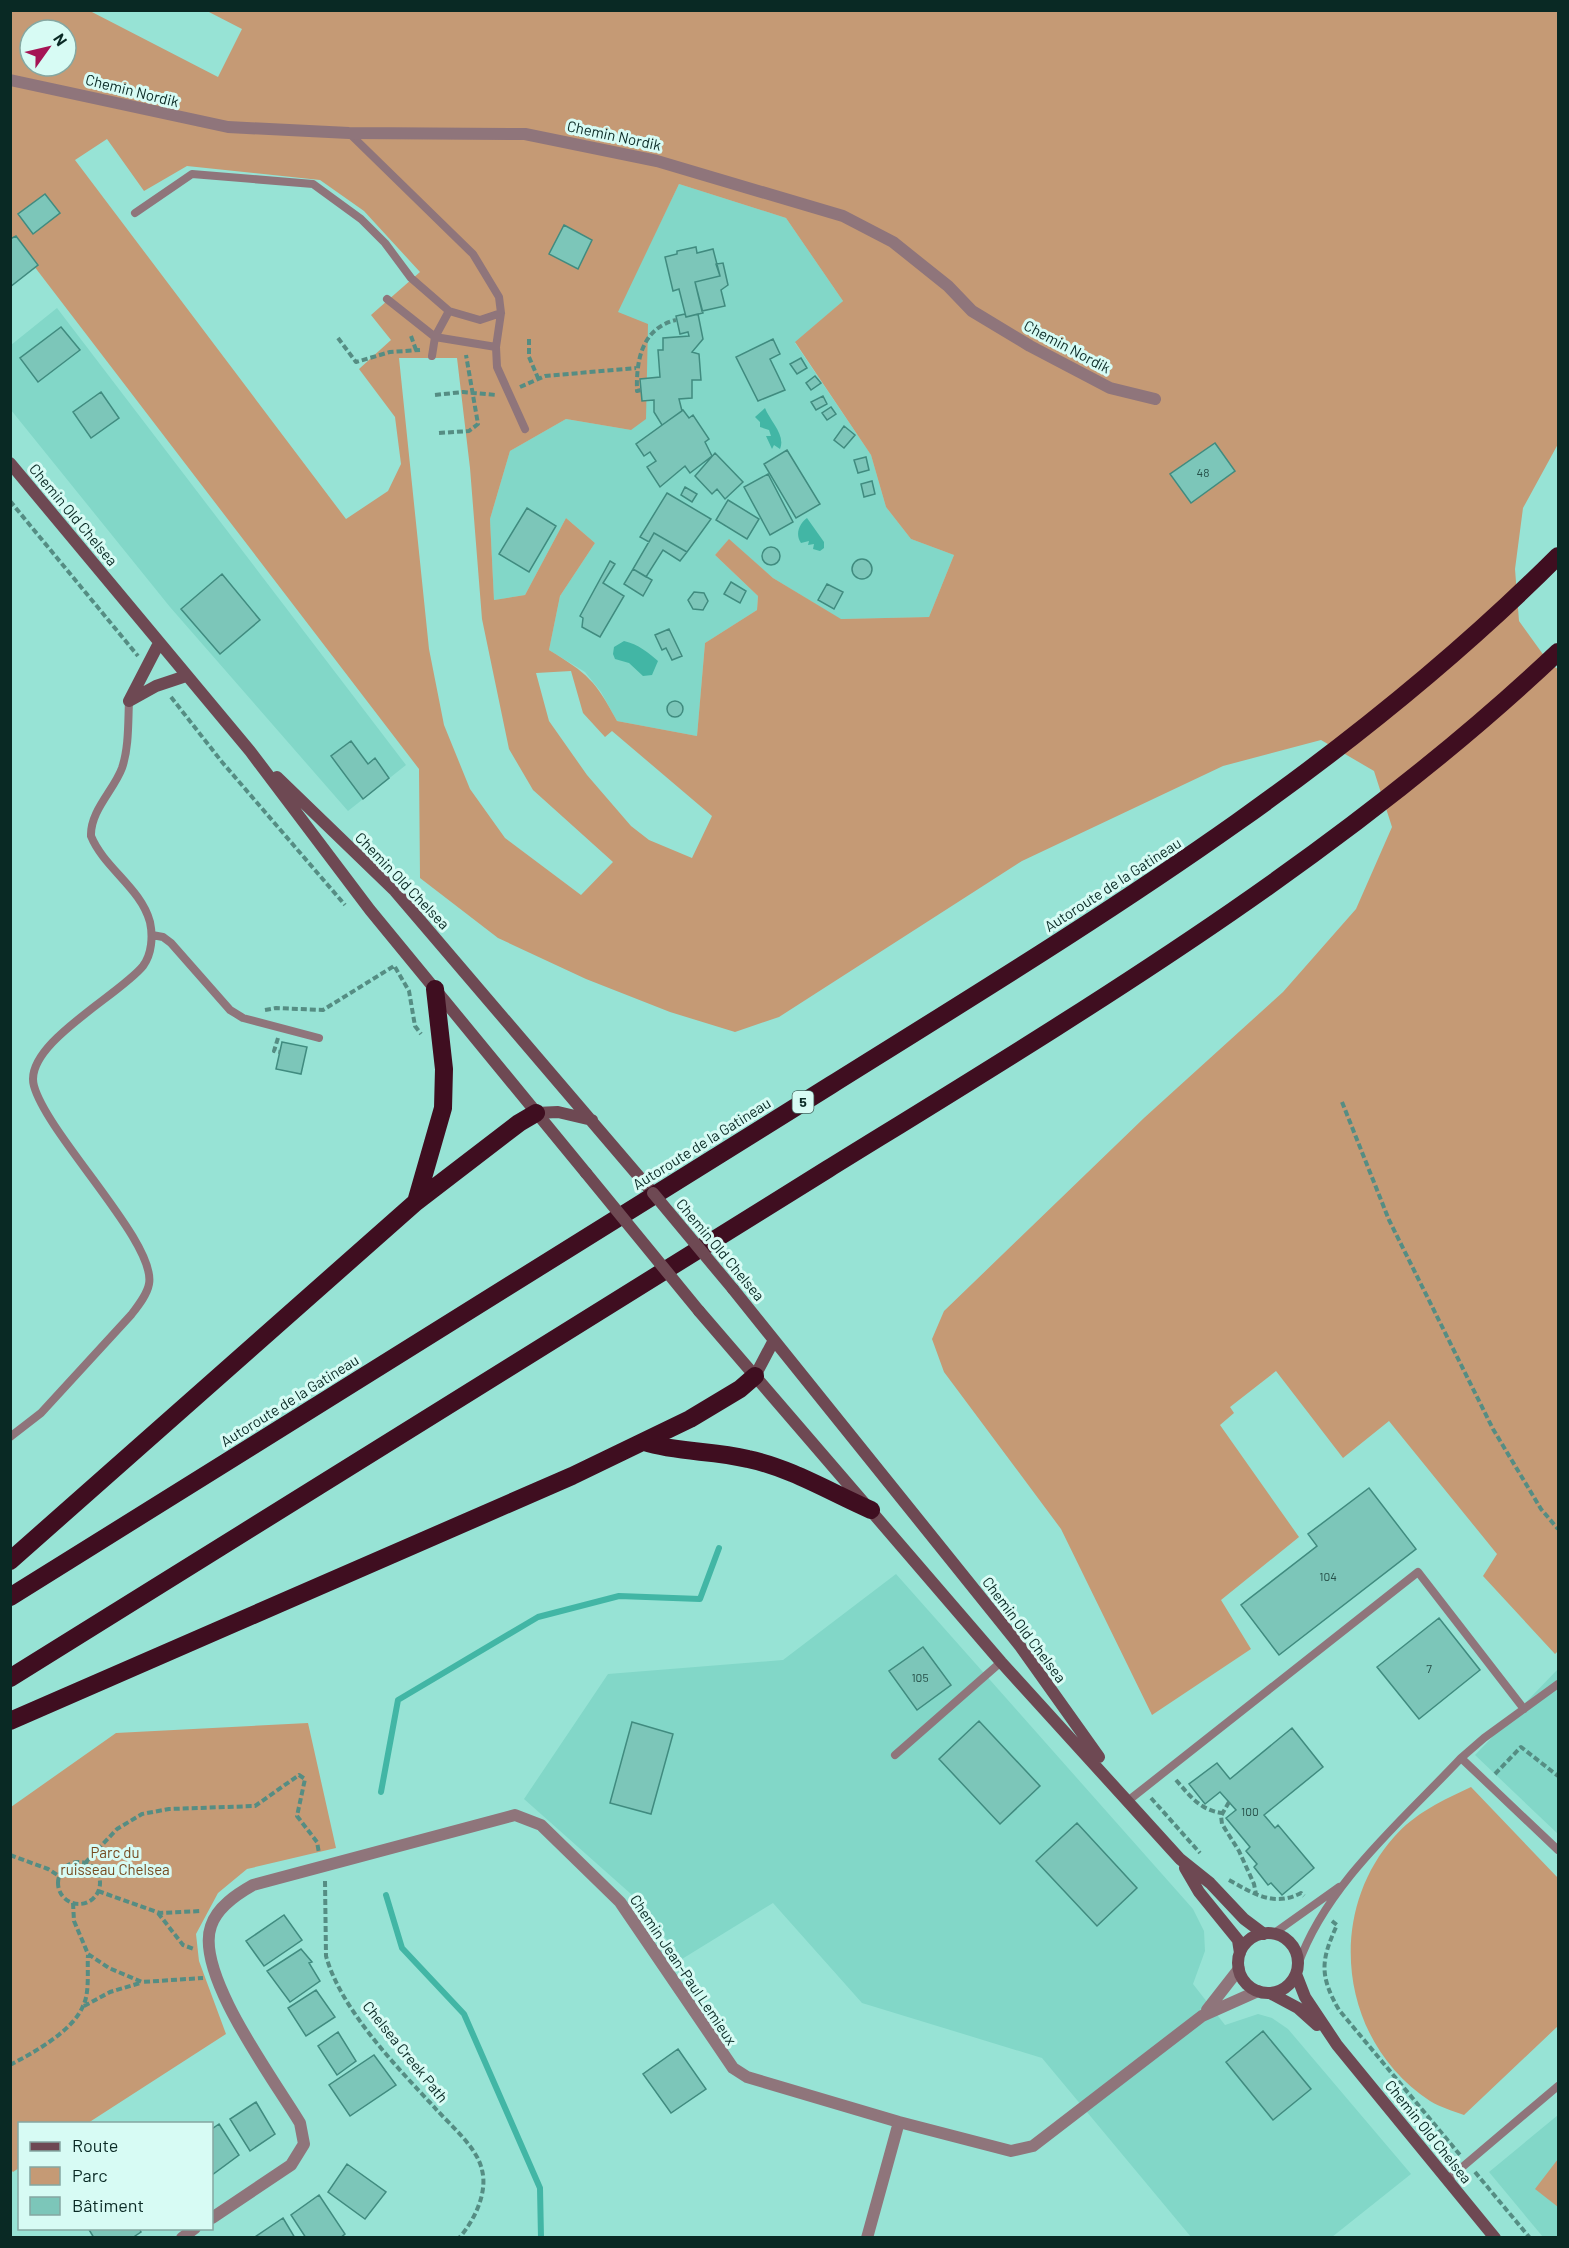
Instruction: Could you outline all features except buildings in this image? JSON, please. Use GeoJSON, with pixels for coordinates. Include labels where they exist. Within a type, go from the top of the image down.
{"type":"FeatureCollection","features":[{"type":"Feature","properties":{"kind":"highway","name":"Autoroute de la Gatineau"},"geometry":{"type":"LineString","coordinates":[[10,1597],[1182,863],[1354,737],[1470,639],[1558,556]]}},
{"type":"Feature","properties":{"kind":"highway"},"geometry":{"type":"LineString","coordinates":[[10,1678],[992,1067],[1203,932],[1311,858],[1414,779],[1486,719],[1558,652]]}},
{"type":"Feature","properties":{"kind":"highway"},"geometry":{"type":"LineString","coordinates":[[416,1202],[444,1108],[444,1069],[435,989]]}},
{"type":"Feature","properties":{"kind":"highway"},"geometry":{"type":"LineString","coordinates":[[10,1561],[416,1202],[519,1123],[536,1113]]}},
{"type":"Feature","properties":{"kind":"highway"},"geometry":{"type":"LineString","coordinates":[[10,1721],[644,1442],[734,1393],[755,1376]]}},
{"type":"Feature","properties":{"kind":"highway"},"geometry":{"type":"LineString","coordinates":[[644,1442],[672,1451],[715,1452],[763,1462],[871,1510]]}},
{"type":"Feature","properties":{"kind":"street","name":"Chemin Nordik"},"geometry":{"type":"LineString","coordinates":[[10,80],[228,128],[349,133],[525,134],[657,161],[843,216],[893,242],[948,286],[972,310],[1030,346],[1110,388],[1155,399]]}},
{"type":"Feature","properties":{"kind":"street","name":"Chemin Old Chelsea"},"geometry":{"type":"LineString","coordinates":[[10,463],[250,751],[370,910],[699,1311],[1001,1662],[1129,1800],[1180,1859],[1209,1883],[1244,1919],[1268,1934]]}},
{"type":"Feature","properties":{"kind":"street"},"geometry":{"type":"LineString","coordinates":[[129,701],[159,643]]}},
{"type":"Feature","properties":{"kind":"street"},"geometry":{"type":"LineString","coordinates":[[129,701],[161,684],[186,676]]}},
{"type":"Feature","properties":{"kind":"street","name":"Chemin Old Chelsea"},"geometry":{"type":"LineString","coordinates":[[250,751],[395,891],[618,1150],[733,1289],[1020,1646],[1129,1800]]}},
{"type":"Feature","properties":{"kind":"street"},"geometry":{"type":"LineString","coordinates":[[536,1113],[558,1112],[592,1120]]}},
{"type":"Feature","properties":{"kind":"street"},"geometry":{"type":"LineString","coordinates":[[755,1376],[774,1340]]}},
{"type":"Feature","properties":{"kind":"street","name":"Chemin Jean-Paul Lemieux"},"geometry":{"type":"LineString","coordinates":[[218,1912],[240,1892],[253,1885],[515,1815],[528,1818],[541,1825],[620,1902],[733,2068],[747,2077],[900,2122],[1011,2151],[1033,2146],[1202,2016],[1239,1969]]}},
{"type":"Feature","properties":{"kind":"street","name":"Chemin Old Chelsea"},"geometry":{"type":"LineString","coordinates":[[1180,1859],[1199,1892],[1238,1940],[1240,1953]]}},
{"type":"Feature","properties":{"kind":"street"},"geometry":{"type":"LineString","coordinates":[[213,2217],[291,2165],[304,2144],[300,2123],[228,2005],[215,1977],[209,1954],[210,1926],[218,1912]]}},
{"type":"Feature","properties":{"kind":"street"},"geometry":{"type":"LineString","coordinates":[[1268,1934],[1282,1936],[1293,1947],[1297,1969],[1284,1989],[1264,1992],[1247,1984],[1239,1969],[1240,1953],[1250,1939],[1268,1934]]}},
{"type":"Feature","properties":{"kind":"street","name":"Chemin Old Chelsea"},"geometry":{"type":"LineString","coordinates":[[1297,1969],[1305,1997],[1338,2045],[1495,2238]]}},
{"type":"Feature","properties":{"kind":"street","name":"Chemin Old Chelsea"},"geometry":{"type":"LineString","coordinates":[[1264,1992],[1298,2008],[1338,2045]]}},
{"type":"Feature","properties":{"kind":"street","name":"Chemin Jean-Paul Lemieux"},"geometry":{"type":"LineString","coordinates":[[1202,2016],[1264,1992]]}},
{"type":"Feature","properties":{"kind":"street"},"geometry":{"type":"LineString","coordinates":[[867,2238],[900,2122]]}},
{"type":"Feature","properties":{"kind":"lane"},"geometry":{"type":"LineString","coordinates":[[349,133],[473,254],[499,297],[501,313],[496,347],[502,383],[525,429]]}},
{"type":"Feature","properties":{"kind":"lane"},"geometry":{"type":"LineString","coordinates":[[135,213],[192,174],[313,184],[361,219],[385,243],[411,278],[448,310],[480,320],[501,313]]}},
{"type":"Feature","properties":{"kind":"lane"},"geometry":{"type":"LineString","coordinates":[[387,299],[435,337],[496,347]]}},
{"type":"Feature","properties":{"kind":"lane"},"geometry":{"type":"LineString","coordinates":[[433,353],[435,337],[448,310]]}},
{"type":"Feature","properties":{"kind":"lane"},"geometry":{"type":"LineString","coordinates":[[10,1437],[41,1413],[131,1315],[144,1297],[149,1283],[148,1263],[125,1226],[45,1113],[33,1082],[39,1058],[52,1043],[142,967],[151,948],[150,921],[141,903],[91,836],[93,823],[123,766],[129,701]]}},
{"type":"Feature","properties":{"kind":"lane"},"geometry":{"type":"LineString","coordinates":[[152,935],[163,937],[171,943],[230,1010],[259,1023],[319,1038]]}},
{"type":"Feature","properties":{"kind":"lane"},"geometry":{"type":"LineString","coordinates":[[1129,1800],[1418,1572],[1524,1708]]}},
{"type":"Feature","properties":{"kind":"lane"},"geometry":{"type":"LineString","coordinates":[[895,1755],[1001,1662]]}},
{"type":"Feature","properties":{"kind":"lane"},"geometry":{"type":"LineString","coordinates":[[1297,1969],[1305,1945],[1342,1885],[1461,1758],[1558,1684]]}},
{"type":"Feature","properties":{"kind":"lane"},"geometry":{"type":"LineString","coordinates":[[1461,1758],[1558,1850]]}},
{"type":"Feature","properties":{"kind":"lane"},"geometry":{"type":"LineString","coordinates":[[1268,1934],[1342,1885]]}},
{"type":"Feature","properties":{"kind":"lane"},"geometry":{"type":"LineString","coordinates":[[1447,2180],[1558,2086]]}},
{"type":"Feature","properties":{"kind":"path"},"geometry":{"type":"LineString","coordinates":[[641,390],[637,391],[636,368],[641,346],[667,322],[676,320]]}},
{"type":"Feature","properties":{"kind":"path"},"geometry":{"type":"LineString","coordinates":[[338,338],[356,362],[390,352],[433,353]]}},
{"type":"Feature","properties":{"kind":"path"},"geometry":{"type":"LineString","coordinates":[[529,339],[529,357],[537,378]]}},
{"type":"Feature","properties":{"kind":"path"},"geometry":{"type":"LineString","coordinates":[[439,434],[469,431],[478,426],[471,393],[465,342]]}},
{"type":"Feature","properties":{"kind":"path"},"geometry":{"type":"LineString","coordinates":[[545,376],[636,368]]}},
{"type":"Feature","properties":{"kind":"path"},"geometry":{"type":"LineString","coordinates":[[435,395],[471,393],[488,396]]}},
{"type":"Feature","properties":{"kind":"path"},"geometry":{"type":"LineString","coordinates":[[10,501],[138,657]]}},
{"type":"Feature","properties":{"kind":"path"},"geometry":{"type":"LineString","coordinates":[[166,691],[222,762],[349,910]]}},
{"type":"Feature","properties":{"kind":"path"},"geometry":{"type":"LineString","coordinates":[[388,958],[409,991],[415,1026],[421,1034],[430,1036]]}},
{"type":"Feature","properties":{"kind":"path"},"geometry":{"type":"LineString","coordinates":[[259,1023],[262,1014],[268,1008],[323,1010],[394,966]]}},
{"type":"Feature","properties":{"kind":"path"},"geometry":{"type":"LineString","coordinates":[[276,1043],[273,1051],[280,1052]]}},
{"type":"Feature","properties":{"kind":"path"},"geometry":{"type":"LineString","coordinates":[[1342,1102],[1389,1220],[1493,1429],[1540,1509],[1558,1528]]}},
{"type":"Feature","properties":{"kind":"path"},"geometry":{"type":"LineString","coordinates":[[1487,1782],[1521,1747],[1558,1776]]}},
{"type":"Feature","properties":{"kind":"path"},"geometry":{"type":"LineString","coordinates":[[1167,1769],[1201,1806],[1208,1811],[1222,1813]]}},
{"type":"Feature","properties":{"kind":"path","name":"Chelsea Creek Path"},"geometry":{"type":"LineString","coordinates":[[85,1863],[117,1829],[142,1814],[170,1809],[255,1806],[299,1775],[305,1779],[297,1816],[317,1842],[325,1884],[326,1956],[329,1967],[355,2012],[406,2076],[477,2155],[483,2172],[478,2208],[459,2238]]}},
{"type":"Feature","properties":{"kind":"path"},"geometry":{"type":"LineString","coordinates":[[1151,1798],[1202,1855]]}},
{"type":"Feature","properties":{"kind":"path"},"geometry":{"type":"LineString","coordinates":[[1229,1802],[1222,1813],[1222,1824],[1239,1851],[1254,1884],[1256,1895]]}},
{"type":"Feature","properties":{"kind":"path"},"geometry":{"type":"LineString","coordinates":[[10,1855],[48,1869],[59,1876]]}},
{"type":"Feature","properties":{"kind":"path"},"geometry":{"type":"LineString","coordinates":[[85,1863],[96,1871],[98,1891],[85,1903],[73,1903],[62,1896],[59,1890],[59,1876],[66,1866],[85,1863]]}},
{"type":"Feature","properties":{"kind":"path"},"geometry":{"type":"LineString","coordinates":[[1227,1879],[1265,1899],[1284,1900],[1301,1893],[1307,1901]]}},
{"type":"Feature","properties":{"kind":"path"},"geometry":{"type":"LineString","coordinates":[[98,1891],[157,1912],[186,1910],[218,1912]]}},
{"type":"Feature","properties":{"kind":"path"},"geometry":{"type":"LineString","coordinates":[[73,1903],[74,1921],[88,1954],[83,2007]]}},
{"type":"Feature","properties":{"kind":"path"},"geometry":{"type":"LineString","coordinates":[[157,1912],[183,1945],[209,1954]]}},
{"type":"Feature","properties":{"kind":"path"},"geometry":{"type":"LineString","coordinates":[[1330,1920],[1337,1924],[1325,1954],[1324,1981],[1339,2010],[1530,2238]]}},
{"type":"Feature","properties":{"kind":"path"},"geometry":{"type":"LineString","coordinates":[[88,1954],[109,1968],[142,1982]]}},
{"type":"Feature","properties":{"kind":"path"},"geometry":{"type":"LineString","coordinates":[[10,2065],[37,2051],[66,2027],[83,2007],[110,1992],[142,1982],[215,1977]]}},
{"type":"Feature","properties":{"kind":"shaded area"},"geometry":{"type":"Polygon","coordinates":[[[679,184],[786,218],[843,301],[795,343],[871,455],[886,507],[911,539],[954,555],[929,617],[840,619],[773,578],[729,540],[715,555],[758,596],[757,610],[705,643],[697,736],[617,721],[601,692],[585,672],[549,650],[560,596],[595,543],[566,518],[525,595],[494,600],[490,519],[510,451],[566,419],[631,430],[617,312],[679,184]]]}},
{"type":"Feature","properties":{"kind":"shaded area"},"geometry":{"type":"Polygon","coordinates":[[[57,308],[406,765],[348,811],[170,607],[11,410],[11,345],[57,308]]]}},
{"type":"Feature","properties":{"kind":"shaded area"},"geometry":{"type":"Polygon","coordinates":[[[765,408],[779,433],[780,449],[774,445],[772,449],[766,436],[771,436],[769,430],[760,427],[760,422],[755,417],[765,408]]]}},
{"type":"Feature","properties":{"kind":"shaded area"},"geometry":{"type":"Polygon","coordinates":[[[807,518],[824,542],[824,548],[820,551],[813,549],[814,544],[808,545],[809,541],[801,543],[799,539],[799,528],[807,518]]]}},
{"type":"Feature","properties":{"kind":"shaded area"},"geometry":{"type":"Polygon","coordinates":[[[624,641],[639,647],[658,661],[652,675],[643,676],[629,663],[615,659],[614,647],[624,641]]]}},
{"type":"Feature","properties":{"kind":"shaded area"},"geometry":{"type":"Polygon","coordinates":[[[896,1574],[1193,1909],[1204,1931],[1205,1951],[1193,1984],[1225,2025],[1258,2014],[1272,2018],[1288,2029],[1411,2174],[1332,2237],[1191,2237],[1042,2058],[862,2003],[773,1903],[682,1959],[631,1894],[524,1799],[608,1674],[783,1660],[896,1574]]]}},
{"type":"Feature","properties":{"kind":"shaded area"},"geometry":{"type":"Polygon","coordinates":[[[1558,1669],[1558,1834],[1475,1755],[1558,1669]]]}},
{"type":"Feature","properties":{"kind":"shaded area"},"geometry":{"type":"Polygon","coordinates":[[[1558,2115],[1558,2237],[1543,2237],[1489,2172],[1558,2115]]]}},
{"type":"Feature","properties":{"kind":"green space"},"geometry":{"type":"Polygon","coordinates":[[[11,11],[90,11],[218,77],[242,29],[207,11],[1558,11],[1558,444],[1523,508],[1515,569],[1519,621],[1550,664],[1558,669],[1558,1651],[1555,1654],[1483,1576],[1497,1554],[1389,1421],[1343,1458],[1276,1371],[1230,1407],[1234,1413],[1220,1425],[1299,1537],[1221,1600],[1251,1649],[1152,1715],[1061,1529],[944,1372],[932,1339],[944,1311],[1144,1118],[1283,992],[1356,909],[1392,827],[1374,771],[1321,740],[1223,766],[1022,861],[779,1017],[735,1032],[670,1012],[586,979],[498,938],[420,878],[419,769],[11,236],[11,11]],[[107,139],[75,160],[346,519],[388,491],[401,464],[395,417],[359,369],[391,340],[371,315],[420,272],[364,211],[320,180],[187,166],[144,191],[107,139]],[[679,184],[618,312],[648,324],[646,419],[631,430],[566,419],[510,451],[490,519],[494,600],[525,595],[566,518],[595,543],[560,596],[549,650],[573,665],[589,679],[603,696],[617,721],[697,736],[705,643],[757,610],[758,596],[715,555],[729,539],[773,578],[841,619],[929,617],[954,555],[911,539],[886,507],[871,455],[795,342],[843,301],[786,218],[679,184]],[[399,358],[429,649],[444,725],[470,789],[505,838],[581,895],[613,862],[533,790],[509,749],[482,619],[470,468],[457,358],[399,358]],[[571,671],[536,673],[549,721],[587,775],[631,826],[649,840],[692,858],[712,816],[612,731],[605,737],[583,713],[571,671]]]}},
{"type":"Feature","properties":{"kind":"green space","name":"Parc du ruisseau Chelsea"},"geometry":{"type":"Polygon","coordinates":[[[308,1723],[336,1848],[247,1869],[218,1893],[196,1934],[199,1961],[226,2034],[90,2122],[18,2122],[18,2169],[13,2172],[10,2169],[11,1807],[116,1733],[308,1723]]]}},
{"type":"Feature","properties":{"kind":"green space"},"geometry":{"type":"Polygon","coordinates":[[[1471,1787],[1558,1878],[1558,2026],[1464,2115],[1430,2101],[1400,2076],[1377,2046],[1361,2013],[1352,1977],[1351,1940],[1358,1903],[1372,1869],[1394,1837],[1420,1814],[1471,1787]]]}},
{"type":"Feature","properties":{"kind":"green space"},"geometry":{"type":"Polygon","coordinates":[[[1558,2159],[1558,2207],[1535,2189],[1558,2159]]]}},
{"type":"Feature","properties":{"kind":"waterway"},"geometry":{"type":"LineString","coordinates":[[381,1792],[398,1700],[538,1617],[619,1596],[700,1599],[719,1548]]}},
{"type":"Feature","properties":{"kind":"waterway"},"geometry":{"type":"LineString","coordinates":[[386,1895],[402,1948],[464,2014],[540,2188],[541,2238]]}}]}
